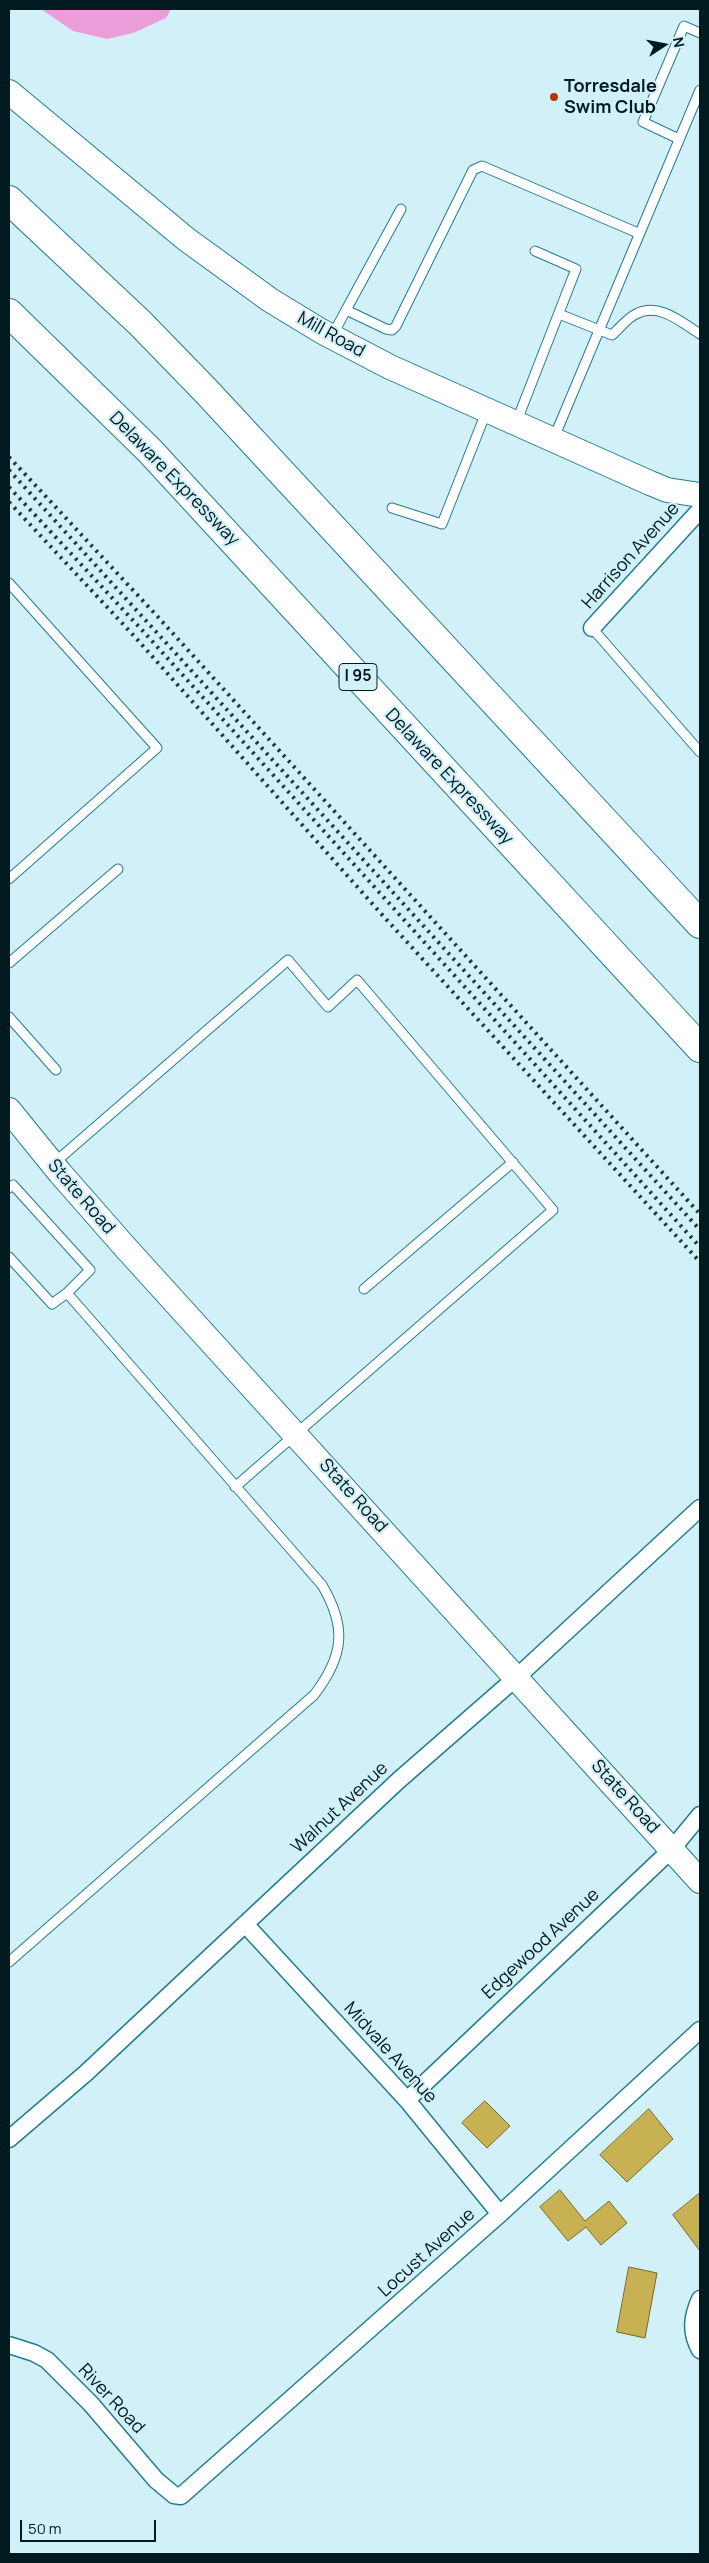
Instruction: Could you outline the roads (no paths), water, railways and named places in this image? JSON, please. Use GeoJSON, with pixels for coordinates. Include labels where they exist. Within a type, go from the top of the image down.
{"type":"FeatureCollection","features":[{"type":"Feature","properties":{"kind":"highway"},"geometry":{"type":"LineString","coordinates":[[9,200],[111,295],[207,392],[700,924]]}},
{"type":"Feature","properties":{"kind":"highway","name":"Delaware Expressway"},"geometry":{"type":"LineString","coordinates":[[9,314],[150,451],[700,1048]]}},
{"type":"Feature","properties":{"kind":"main road","name":"Mill Road"},"geometry":{"type":"LineString","coordinates":[[9,92],[216,263],[270,300],[331,337],[390,366],[650,484],[666,490],[700,495]]}},
{"type":"Feature","properties":{"kind":"main road","name":"State Road"},"geometry":{"type":"LineString","coordinates":[[9,1110],[52,1164],[700,1881]]}},
{"type":"Feature","properties":{"kind":"street","name":"Harrison Avenue"},"geometry":{"type":"LineString","coordinates":[[592,628],[700,510]]}},
{"type":"Feature","properties":{"kind":"street","name":"Walnut Avenue"},"geometry":{"type":"LineString","coordinates":[[9,2139],[86,2073],[399,1780],[517,1677],[700,1508]]}},
{"type":"Feature","properties":{"kind":"street","name":"Edgewood Avenue"},"geometry":{"type":"LineString","coordinates":[[407,2100],[672,1849],[700,1815]]}},
{"type":"Feature","properties":{"kind":"street","name":"Midvale Avenue"},"geometry":{"type":"LineString","coordinates":[[245,1924],[407,2100],[500,2214]]}},
{"type":"Feature","properties":{"kind":"street","name":"Locust Avenue"},"geometry":{"type":"LineString","coordinates":[[174,2495],[181,2496],[186,2493],[500,2214],[700,2030]]}},
{"type":"Feature","properties":{"kind":"street"},"geometry":{"type":"LineString","coordinates":[[700,2299],[694,2312],[692,2324],[695,2341],[700,2350]]}},
{"type":"Feature","properties":{"kind":"street","name":"River Road"},"geometry":{"type":"LineString","coordinates":[[9,2345],[34,2353],[47,2360],[91,2404],[156,2480],[174,2495]]}},
{"type":"Feature","properties":{"kind":"lane"},"geometry":{"type":"LineString","coordinates":[[679,139],[643,122],[684,26],[700,33]]}},
{"type":"Feature","properties":{"kind":"lane"},"geometry":{"type":"LineString","coordinates":[[553,440],[600,331],[638,233],[700,90]]}},
{"type":"Feature","properties":{"kind":"lane"},"geometry":{"type":"LineString","coordinates":[[346,310],[386,329],[392,330],[396,326],[476,167],[482,166],[638,233]]}},
{"type":"Feature","properties":{"kind":"lane"},"geometry":{"type":"LineString","coordinates":[[331,337],[401,209]]}},
{"type":"Feature","properties":{"kind":"lane"},"geometry":{"type":"LineString","coordinates":[[516,423],[576,270],[535,251]]}},
{"type":"Feature","properties":{"kind":"lane"},"geometry":{"type":"LineString","coordinates":[[558,314],[612,335],[635,314],[654,308],[700,334]]}},
{"type":"Feature","properties":{"kind":"lane"},"geometry":{"type":"LineString","coordinates":[[392,508],[442,524],[487,410]]}},
{"type":"Feature","properties":{"kind":"lane"},"geometry":{"type":"LineString","coordinates":[[9,583],[157,748],[9,879]]}},
{"type":"Feature","properties":{"kind":"lane"},"geometry":{"type":"LineString","coordinates":[[592,628],[700,752]]}},
{"type":"Feature","properties":{"kind":"lane"},"geometry":{"type":"LineString","coordinates":[[9,963],[118,869]]}},
{"type":"Feature","properties":{"kind":"lane"},"geometry":{"type":"LineString","coordinates":[[52,1164],[288,960],[328,1007],[357,980],[553,1210],[235,1487]]}},
{"type":"Feature","properties":{"kind":"lane"},"geometry":{"type":"LineString","coordinates":[[9,1017],[56,1070]]}},
{"type":"Feature","properties":{"kind":"lane"},"geometry":{"type":"LineString","coordinates":[[364,1289],[513,1162]]}},
{"type":"Feature","properties":{"kind":"lane"},"geometry":{"type":"LineString","coordinates":[[9,1188],[13,1185],[90,1270],[67,1293],[52,1304],[9,1257]]}},
{"type":"Feature","properties":{"kind":"lane"},"geometry":{"type":"LineString","coordinates":[[9,1962],[307,1702],[329,1676],[338,1653],[340,1629],[334,1606],[322,1585],[67,1293]]}},
{"type":"Feature","properties":{"kind":"railway"},"geometry":{"type":"LineString","coordinates":[[9,457],[158,617],[700,1214]]}},
{"type":"Feature","properties":{"kind":"railway"},"geometry":{"type":"LineString","coordinates":[[9,470],[700,1230]]}},
{"type":"Feature","properties":{"kind":"railway"},"geometry":{"type":"LineString","coordinates":[[9,487],[142,630],[700,1247]]}},
{"type":"Feature","properties":{"kind":"railway"},"geometry":{"type":"LineString","coordinates":[[9,502],[135,637],[385,918],[700,1262]]}},
{"type":"Feature","properties":{"kind":"place","name":"Torresdale Swim Club"},"geometry":{"type":"Point","coordinates":[554,97]}}]}
